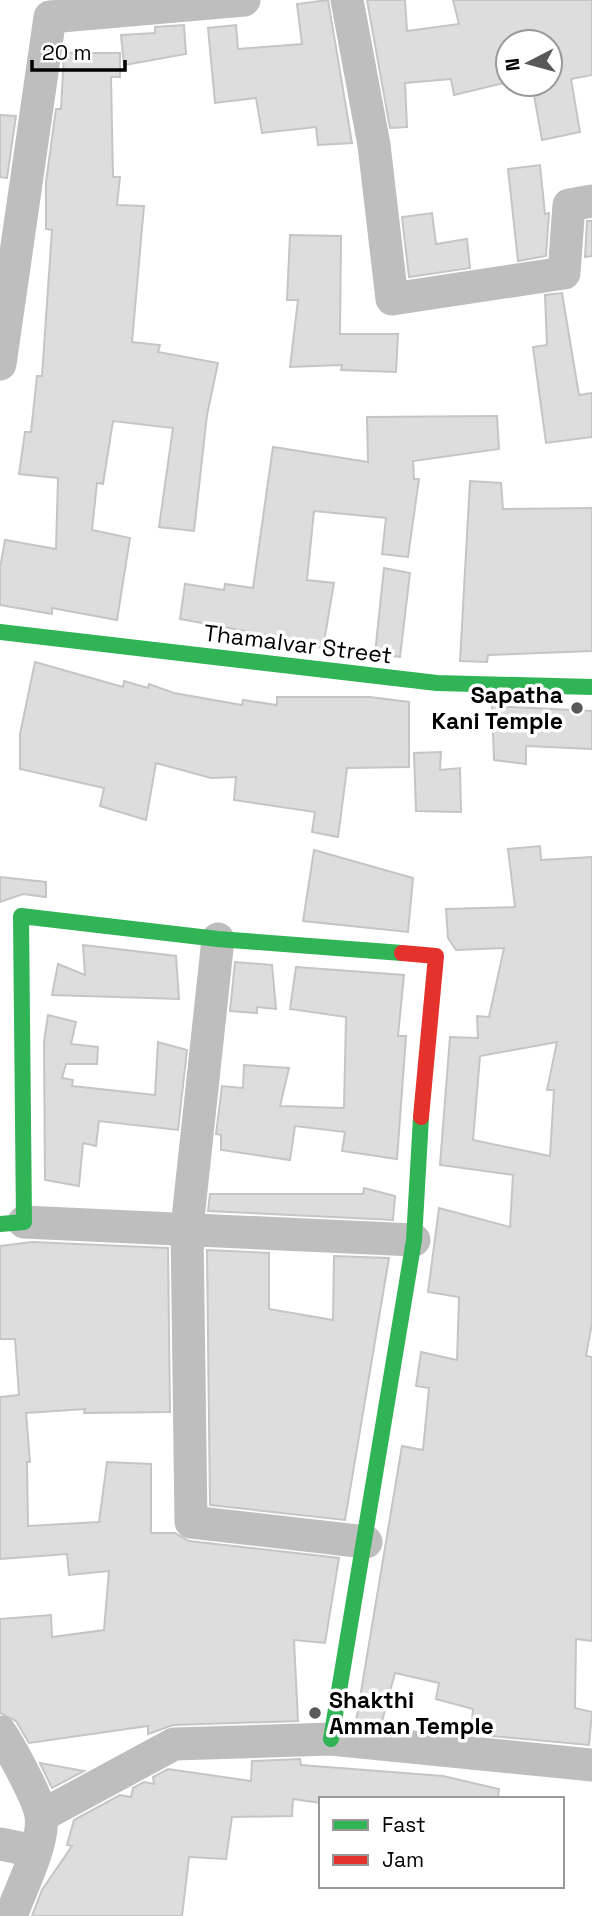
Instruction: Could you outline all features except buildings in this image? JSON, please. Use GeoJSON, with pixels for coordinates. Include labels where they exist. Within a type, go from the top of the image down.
{"type":"FeatureCollection","features":[{"type":"Feature","properties":{"kind":"street"},"geometry":{"type":"LineString","coordinates":[[0,364],[50,17],[244,0]]}},
{"type":"Feature","properties":{"kind":"street"},"geometry":{"type":"LineString","coordinates":[[347,0],[374,145],[392,299],[564,273],[569,205],[592,201]]}},
{"type":"Feature","properties":{"kind":"street","name":"Thamalvar Street"},"geometry":{"type":"LineString","coordinates":[[0,632],[437,683],[592,687]]}},
{"type":"Feature","properties":{"kind":"street"},"geometry":{"type":"LineString","coordinates":[[331,1738],[366,1542],[414,1240],[422,1099],[436,956],[218,939],[21,916],[12,1223],[187,1228],[414,1240]]}},
{"type":"Feature","properties":{"kind":"street"},"geometry":{"type":"LineString","coordinates":[[218,939],[187,1228],[191,1521],[366,1542]]}},
{"type":"Feature","properties":{"kind":"street"},"geometry":{"type":"LineString","coordinates":[[0,1732],[10,1746],[41,1816],[35,1851],[10,1916]]}},
{"type":"Feature","properties":{"kind":"street"},"geometry":{"type":"LineString","coordinates":[[41,1816],[174,1744],[331,1738],[592,1765]]}},
{"type":"Feature","properties":{"kind":"street"},"geometry":{"type":"LineString","coordinates":[[0,1844],[35,1851]]}},
{"type":"Feature","properties":{"kind":"traffic: fast"},"geometry":{"type":"LineString","coordinates":[[0,632],[437,683],[592,687]]}},
{"type":"Feature","properties":{"kind":"traffic: fast"},"geometry":{"type":"LineString","coordinates":[[0,1224],[24,1222],[21,916],[218,939],[402,953]]}},
{"type":"Feature","properties":{"kind":"traffic: fast"},"geometry":{"type":"LineString","coordinates":[[331,1739],[414,1240],[421,1117]]}},
{"type":"Feature","properties":{"kind":"traffic: jam"},"geometry":{"type":"LineString","coordinates":[[402,953],[436,956],[421,1117]]}},
{"type":"Feature","properties":{"kind":"place","name":"Sapatha Kani Temple"},"geometry":{"type":"Point","coordinates":[577,708]}},
{"type":"Feature","properties":{"kind":"place","name":"Shakthi Amman Temple"},"geometry":{"type":"Point","coordinates":[315,1713]}}]}
